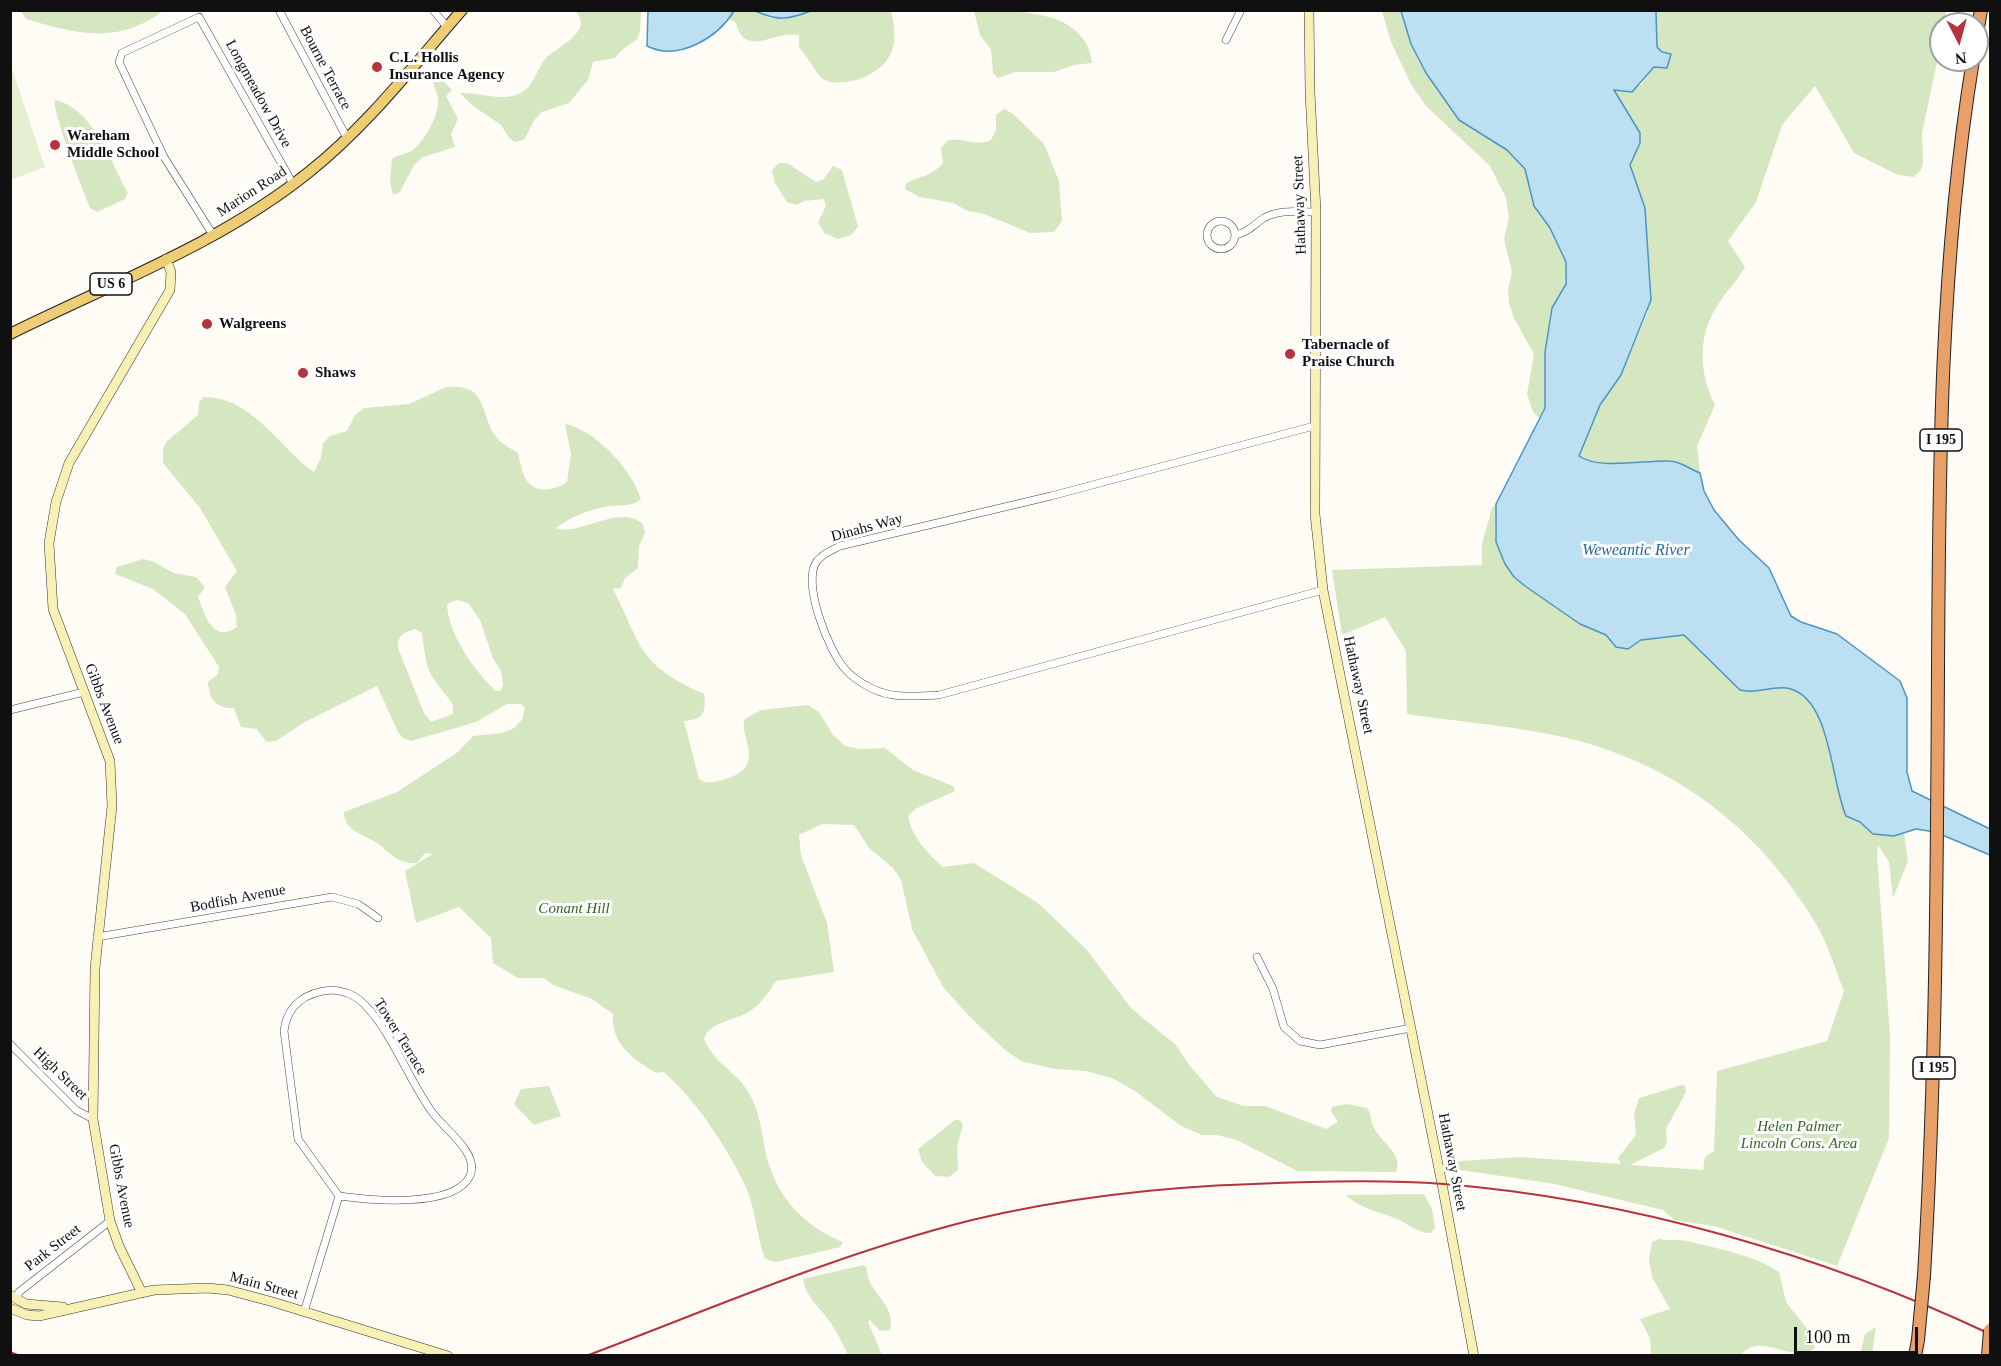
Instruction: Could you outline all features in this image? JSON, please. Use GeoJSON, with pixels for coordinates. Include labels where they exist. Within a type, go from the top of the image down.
{"type":"FeatureCollection","features":[{"type":"Feature","properties":{"kind":"highway","name":"I 195"},"geometry":{"type":"LineString","coordinates":[[1915,1356],[1924,1276],[1934,1077],[1944,324],[1971,72]]}},
{"type":"Feature","properties":{"kind":"highway"},"geometry":{"type":"LineString","coordinates":[[1988,1356],[1990,1330]]}},
{"type":"Feature","properties":{"kind":"main road","name":"Marion Road"},"geometry":{"type":"LineString","coordinates":[[10,334],[213,235],[293,184],[347,138],[462,10]]}},
{"type":"Feature","properties":{"kind":"main road","name":"Hathaway Street"},"geometry":{"type":"LineString","coordinates":[[1309,10],[1310,92],[1316,212],[1315,514],[1323,590],[1474,1356]]}},
{"type":"Feature","properties":{"kind":"main road","name":"Gibbs Avenue"},"geometry":{"type":"LineString","coordinates":[[142,1293],[119,1246],[110,1221],[93,1119],[93,1008],[97,937],[112,781],[105,743],[54,609],[48,564],[50,529],[62,481],[73,456],[170,290],[172,278],[166,259]]}},
{"type":"Feature","properties":{"kind":"main road","name":"Main Street"},"geometry":{"type":"LineString","coordinates":[[12,1306],[69,1308],[142,1293],[183,1288],[228,1290],[448,1356]]}},
{"type":"Feature","properties":{"kind":"main road"},"geometry":{"type":"LineString","coordinates":[[10,1321],[12,1306]]}},
{"type":"Feature","properties":{"kind":"street","name":"Bourne Terrace"},"geometry":{"type":"LineString","coordinates":[[279,10],[347,138]]}},
{"type":"Feature","properties":{"kind":"street"},"geometry":{"type":"LineString","coordinates":[[433,10],[447,27]]}},
{"type":"Feature","properties":{"kind":"street"},"geometry":{"type":"LineString","coordinates":[[1226,40],[1241,10]]}},
{"type":"Feature","properties":{"kind":"street","name":"Longmeadow Drive"},"geometry":{"type":"LineString","coordinates":[[213,235],[164,157],[119,62],[122,53],[200,17],[293,184]]}},
{"type":"Feature","properties":{"kind":"street"},"geometry":{"type":"LineString","coordinates":[[1235,235],[1251,230],[1264,218],[1277,213],[1316,212]]}},
{"type":"Feature","properties":{"kind":"street"},"geometry":{"type":"LineString","coordinates":[[1220,221],[1229,223],[1235,235],[1232,244],[1224,249],[1211,245],[1207,237],[1209,228],[1220,221]]}},
{"type":"Feature","properties":{"kind":"street","name":"Dinahs Way"},"geometry":{"type":"LineString","coordinates":[[1314,426],[1051,496],[840,546],[817,561],[812,576],[814,600],[826,637],[844,669],[871,688],[893,695],[910,697],[954,691],[1323,590]]}},
{"type":"Feature","properties":{"kind":"street"},"geometry":{"type":"LineString","coordinates":[[10,710],[84,692]]}},
{"type":"Feature","properties":{"kind":"street","name":"Bodfish Avenue"},"geometry":{"type":"LineString","coordinates":[[97,937],[332,897],[358,904],[378,918]]}},
{"type":"Feature","properties":{"kind":"street"},"geometry":{"type":"LineString","coordinates":[[1257,957],[1273,989],[1284,1027],[1300,1041],[1320,1045],[1411,1028]]}},
{"type":"Feature","properties":{"kind":"street","name":"Tower Terrace"},"geometry":{"type":"LineString","coordinates":[[331,990],[355,996],[370,1010],[432,1113],[462,1146],[471,1164],[471,1174],[466,1182],[426,1198],[393,1202],[339,1196],[298,1138],[284,1031],[288,1016],[297,1002],[317,991],[331,990]]}},
{"type":"Feature","properties":{"kind":"street","name":"High Street"},"geometry":{"type":"LineString","coordinates":[[10,1044],[76,1110],[93,1119]]}},
{"type":"Feature","properties":{"kind":"street"},"geometry":{"type":"LineString","coordinates":[[304,1312],[339,1196]]}},
{"type":"Feature","properties":{"kind":"street","name":"Park Street"},"geometry":{"type":"LineString","coordinates":[[12,1306],[19,1292],[110,1221]]}},
{"type":"Feature","properties":{"kind":"green space"},"geometry":{"type":"Polygon","coordinates":[[[21,11],[163,11],[130,29],[96,33],[62,29],[26,19],[21,11]]]}},
{"type":"Feature","properties":{"kind":"green space"},"geometry":{"type":"Polygon","coordinates":[[[576,11],[641,11],[638,38],[615,58],[593,62],[588,80],[569,103],[542,112],[535,119],[524,140],[515,142],[509,138],[501,125],[473,106],[460,93],[509,97],[523,92],[528,88],[548,56],[577,33],[581,24],[576,11]]]}},
{"type":"Feature","properties":{"kind":"green space"},"geometry":{"type":"Polygon","coordinates":[[[734,11],[755,11],[769,18],[791,17],[811,11],[891,11],[894,43],[888,59],[873,72],[848,82],[829,82],[819,75],[799,48],[799,35],[780,36],[762,41],[746,39],[740,34],[736,23],[729,19],[734,11]]]}},
{"type":"Feature","properties":{"kind":"green space"},"geometry":{"type":"Polygon","coordinates":[[[974,11],[1028,13],[1046,16],[1063,23],[1077,32],[1087,45],[1092,63],[1074,65],[1054,72],[1015,72],[998,78],[993,73],[991,50],[980,35],[974,11]]]}},
{"type":"Feature","properties":{"kind":"green space"},"geometry":{"type":"Polygon","coordinates":[[[1382,11],[1401,11],[1411,44],[1426,73],[1459,120],[1507,150],[1525,169],[1534,206],[1550,227],[1566,262],[1564,292],[1552,308],[1545,352],[1545,408],[1539,418],[1533,412],[1527,394],[1534,354],[1514,318],[1509,303],[1508,289],[1512,272],[1504,239],[1509,218],[1506,198],[1490,166],[1426,106],[1412,86],[1391,42],[1382,11]]]}},
{"type":"Feature","properties":{"kind":"green space"},"geometry":{"type":"Polygon","coordinates":[[[1656,11],[1946,11],[1929,12],[1929,72],[1935,72],[1922,133],[1923,163],[1921,170],[1914,177],[1898,175],[1854,153],[1815,86],[1782,125],[1756,202],[1728,241],[1745,267],[1718,304],[1705,333],[1704,370],[1715,405],[1697,446],[1700,473],[1673,461],[1598,463],[1579,456],[1600,405],[1621,375],[1648,312],[1645,208],[1630,165],[1637,149],[1640,133],[1614,90],[1641,85],[1654,67],[1664,68],[1669,53],[1662,52],[1657,47],[1656,11]]]}},
{"type":"Feature","properties":{"kind":"green space"},"geometry":{"type":"Polygon","coordinates":[[[11,66],[45,167],[10,180],[11,66]]]}},
{"type":"Feature","properties":{"kind":"green space"},"geometry":{"type":"Polygon","coordinates":[[[437,74],[452,90],[446,96],[458,119],[451,134],[455,147],[423,157],[414,165],[400,192],[393,195],[390,182],[392,159],[414,149],[431,125],[438,104],[433,83],[433,75],[437,74]]]}},
{"type":"Feature","properties":{"kind":"green space"},"geometry":{"type":"Polygon","coordinates":[[[55,100],[68,105],[90,125],[128,193],[125,199],[97,212],[90,208],[63,135],[55,100]]]}},
{"type":"Feature","properties":{"kind":"green space"},"geometry":{"type":"Polygon","coordinates":[[[1004,109],[1012,113],[1044,144],[1059,181],[1062,221],[1054,232],[1030,233],[984,214],[968,211],[953,203],[920,197],[905,189],[906,184],[939,168],[943,163],[941,148],[948,140],[980,143],[991,140],[996,130],[996,115],[1004,109]]]}},
{"type":"Feature","properties":{"kind":"green space"},"geometry":{"type":"Polygon","coordinates":[[[779,163],[787,163],[816,182],[823,180],[833,166],[842,170],[858,227],[851,235],[838,239],[824,233],[818,222],[826,206],[824,199],[804,201],[797,205],[787,202],[775,183],[772,170],[779,163]]]}},
{"type":"Feature","properties":{"kind":"green space","name":"Conant Hill"},"geometry":{"type":"Polygon","coordinates":[[[446,387],[468,389],[479,398],[494,435],[518,453],[525,478],[536,488],[552,489],[567,482],[571,454],[565,424],[589,434],[621,464],[630,476],[641,499],[629,505],[604,507],[585,513],[556,528],[566,530],[622,517],[643,524],[645,533],[639,546],[638,568],[625,578],[621,588],[613,589],[645,653],[667,674],[704,694],[705,706],[702,714],[695,719],[684,721],[699,779],[716,782],[737,775],[745,768],[749,760],[749,751],[744,726],[745,719],[761,710],[808,705],[819,712],[833,735],[845,746],[860,749],[885,748],[913,770],[953,786],[955,790],[953,792],[915,809],[908,816],[916,837],[943,867],[974,863],[1038,903],[1086,949],[1132,1009],[1176,1045],[1189,1065],[1217,1097],[1244,1106],[1265,1106],[1326,1129],[1338,1122],[1331,1111],[1332,1107],[1347,1104],[1367,1108],[1376,1132],[1390,1147],[1397,1159],[1396,1172],[1297,1171],[1237,1140],[1217,1135],[1202,1135],[1181,1126],[1135,1091],[1112,1078],[1086,1071],[1055,1069],[1021,1061],[1005,1050],[970,1017],[943,987],[912,929],[901,880],[893,868],[869,848],[854,825],[822,824],[799,835],[801,855],[827,923],[834,972],[776,981],[756,1007],[711,1029],[704,1039],[713,1055],[739,1080],[750,1095],[758,1114],[768,1160],[783,1194],[799,1214],[809,1222],[843,1242],[840,1247],[776,1262],[765,1259],[748,1192],[719,1138],[699,1110],[664,1072],[656,1073],[639,1062],[619,1042],[613,1024],[613,1014],[592,999],[553,985],[544,978],[518,978],[493,963],[491,938],[459,907],[416,923],[405,871],[433,854],[425,853],[417,863],[401,861],[374,841],[352,829],[345,819],[344,812],[397,792],[458,752],[473,736],[502,733],[514,728],[522,720],[525,708],[521,704],[507,704],[476,722],[411,741],[403,738],[398,732],[377,686],[305,722],[276,741],[266,742],[257,729],[241,727],[234,708],[222,707],[212,698],[208,682],[218,674],[219,667],[185,614],[153,589],[115,574],[117,567],[143,559],[152,561],[174,573],[196,577],[205,587],[198,597],[211,625],[222,632],[237,627],[236,615],[225,587],[237,571],[200,508],[163,463],[163,450],[166,442],[198,415],[199,403],[203,397],[221,399],[250,414],[314,472],[321,458],[323,443],[330,436],[347,431],[355,415],[364,408],[409,404],[446,387]],[[457,600],[447,604],[457,640],[480,674],[496,691],[500,691],[503,685],[501,671],[493,658],[480,620],[468,603],[457,600]],[[415,629],[402,635],[398,648],[424,713],[431,722],[453,714],[453,704],[430,672],[425,657],[422,633],[415,629]]]}},
{"type":"Feature","properties":{"kind":"green space","name":"Helen Palmer Lincoln Cons. Area"},"geometry":{"type":"Polygon","coordinates":[[[1496,504],[1496,541],[1507,563],[1538,594],[1570,617],[1577,587],[1806,686],[1886,836],[1904,833],[1908,861],[1893,898],[1889,862],[1878,845],[1877,854],[1890,1036],[1889,1138],[1837,1266],[1714,1226],[1674,1220],[1663,1210],[1554,1184],[1448,1168],[1447,1162],[1520,1157],[1621,1164],[1618,1158],[1636,1135],[1634,1114],[1639,1098],[1682,1085],[1685,1086],[1686,1092],[1666,1129],[1667,1142],[1664,1148],[1630,1165],[1703,1170],[1705,1157],[1714,1151],[1717,1071],[1827,1041],[1844,991],[1828,948],[1796,893],[1750,839],[1696,794],[1634,760],[1577,740],[1407,714],[1406,651],[1385,617],[1342,635],[1332,570],[1482,565],[1482,544],[1492,508],[1496,504]]]}},
{"type":"Feature","properties":{"kind":"green space"},"geometry":{"type":"Polygon","coordinates":[[[549,1086],[561,1116],[534,1125],[514,1104],[521,1089],[549,1086]]]}},
{"type":"Feature","properties":{"kind":"green space"},"geometry":{"type":"Polygon","coordinates":[[[955,1120],[960,1120],[963,1125],[957,1146],[958,1170],[949,1177],[935,1176],[922,1162],[918,1149],[955,1120]]]}},
{"type":"Feature","properties":{"kind":"green space"},"geometry":{"type":"Polygon","coordinates":[[[1424,1194],[1432,1209],[1435,1228],[1431,1233],[1418,1230],[1365,1207],[1345,1195],[1424,1194]]]}},
{"type":"Feature","properties":{"kind":"green space"},"geometry":{"type":"Polygon","coordinates":[[[1659,1239],[1684,1240],[1735,1253],[1779,1272],[1786,1302],[1815,1339],[1815,1348],[1797,1353],[1758,1346],[1749,1348],[1741,1355],[1651,1355],[1650,1338],[1640,1319],[1670,1309],[1652,1277],[1649,1260],[1652,1242],[1659,1239]]]}},
{"type":"Feature","properties":{"kind":"green space"},"geometry":{"type":"Polygon","coordinates":[[[863,1265],[866,1267],[871,1284],[891,1318],[890,1330],[880,1331],[870,1320],[868,1322],[882,1355],[848,1355],[832,1325],[807,1292],[803,1279],[863,1265]]]}},
{"type":"Feature","properties":{"kind":"green space"},"geometry":{"type":"Polygon","coordinates":[[[1876,1327],[1872,1355],[1860,1355],[1865,1334],[1876,1327]]]}},
{"type":"Feature","properties":{"kind":"water"},"geometry":{"type":"Polygon","coordinates":[[[648,10],[734,11],[727,21],[708,38],[684,49],[672,51],[647,46],[648,10]]]}},
{"type":"Feature","properties":{"kind":"water"},"geometry":{"type":"Polygon","coordinates":[[[811,10],[783,18],[755,11],[811,10]]]}},
{"type":"Feature","properties":{"kind":"water","name":"Weweantic River"},"geometry":{"type":"Polygon","coordinates":[[[1401,11],[1656,11],[1657,47],[1662,52],[1671,54],[1667,68],[1654,67],[1632,92],[1614,90],[1640,133],[1640,143],[1630,165],[1645,208],[1651,300],[1621,375],[1600,405],[1579,456],[1598,463],[1673,461],[1700,473],[1704,491],[1714,510],[1739,540],[1769,568],[1791,616],[1801,622],[1837,634],[1900,681],[1907,698],[1907,772],[1912,791],[1990,829],[1990,855],[1935,832],[1916,829],[1894,836],[1873,834],[1860,822],[1846,816],[1822,725],[1814,709],[1804,697],[1791,689],[1740,690],[1684,635],[1641,640],[1628,649],[1616,647],[1606,635],[1580,624],[1514,577],[1505,564],[1496,542],[1496,504],[1545,408],[1545,352],[1552,308],[1566,284],[1566,262],[1550,228],[1534,206],[1525,169],[1507,150],[1459,120],[1426,73],[1411,44],[1401,11]]]}},
{"type":"Feature","properties":{"kind":"railway"},"geometry":{"type":"LineString","coordinates":[[586,1356],[825,1265],[874,1248],[972,1220],[1077,1200],[1148,1191],[1325,1181],[1444,1184],[1514,1192],[1654,1217],[1724,1235],[1860,1279],[1990,1334]]}},
{"type":"Feature","properties":{"kind":"railway"},"geometry":{"type":"LineString","coordinates":[[10,1352],[20,1356]]}},
{"type":"Feature","properties":{"kind":"place","name":"C.L. Hollis Insurance Agency"},"geometry":{"type":"Point","coordinates":[377,67]}},
{"type":"Feature","properties":{"kind":"place","name":"Wareham Middle School"},"geometry":{"type":"Point","coordinates":[55,145]}},
{"type":"Feature","properties":{"kind":"place","name":"Walgreens"},"geometry":{"type":"Point","coordinates":[207,324]}},
{"type":"Feature","properties":{"kind":"place","name":"Tabernacle of Praise Church"},"geometry":{"type":"Point","coordinates":[1290,354]}},
{"type":"Feature","properties":{"kind":"place","name":"Shaws"},"geometry":{"type":"Point","coordinates":[303,373]}}]}
